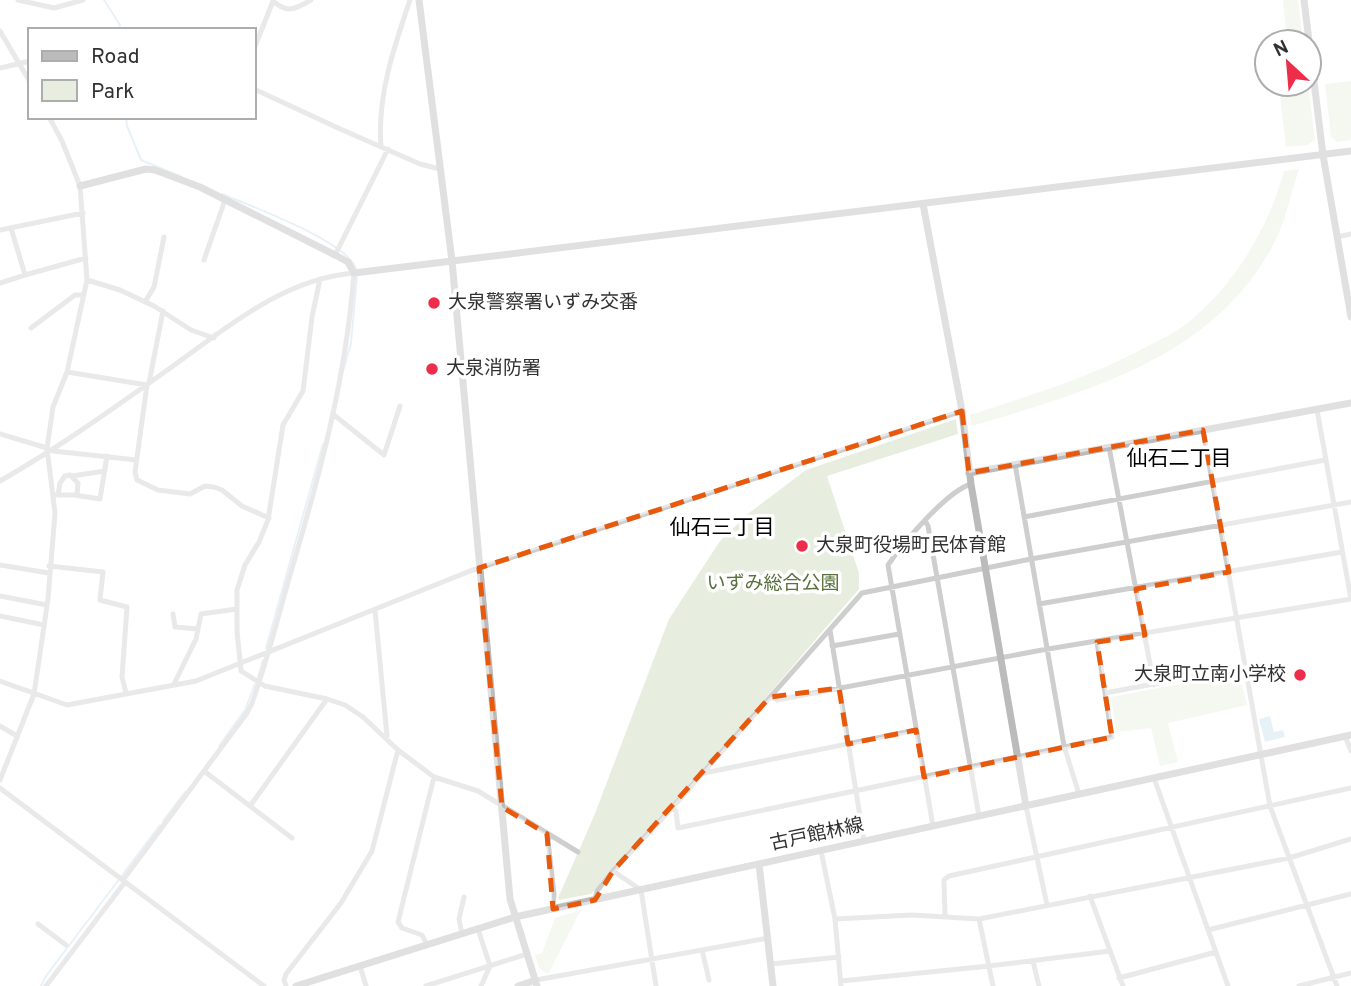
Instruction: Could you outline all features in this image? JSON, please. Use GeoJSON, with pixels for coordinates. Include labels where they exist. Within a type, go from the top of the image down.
{"type":"FeatureCollection","features":[{"type":"Feature","properties":{"kind":"street"},"geometry":{"type":"LineString","coordinates":[[18,0],[54,8],[83,0]]}},
{"type":"Feature","properties":{"kind":"street"},"geometry":{"type":"LineString","coordinates":[[256,43],[273,1],[282,9],[292,9],[311,0]]}},
{"type":"Feature","properties":{"kind":"street"},"geometry":{"type":"LineString","coordinates":[[381,146],[381,108],[394,46],[410,0]]}},
{"type":"Feature","properties":{"kind":"street"},"geometry":{"type":"LineString","coordinates":[[419,0],[452,261],[510,899],[536,983]]}},
{"type":"Feature","properties":{"kind":"street"},"geometry":{"type":"LineString","coordinates":[[1304,0],[1323,155],[1336,237],[1349,291],[1351,317]]}},
{"type":"Feature","properties":{"kind":"street"},"geometry":{"type":"LineString","coordinates":[[0,31],[28,78]]}},
{"type":"Feature","properties":{"kind":"street"},"geometry":{"type":"LineString","coordinates":[[0,68],[28,62]]}},
{"type":"Feature","properties":{"kind":"street"},"geometry":{"type":"LineString","coordinates":[[256,90],[420,164],[440,169]]}},
{"type":"Feature","properties":{"kind":"street"},"geometry":{"type":"LineString","coordinates":[[0,780],[34,694],[47,605],[55,513],[56,495],[49,451],[53,407],[67,372],[87,280],[80,186],[50,119]]}},
{"type":"Feature","properties":{"kind":"street"},"geometry":{"type":"LineString","coordinates":[[335,255],[388,149]]}},
{"type":"Feature","properties":{"kind":"street"},"geometry":{"type":"LineString","coordinates":[[0,481],[49,451],[275,296],[320,279],[1351,151]]}},
{"type":"Feature","properties":{"kind":"street"},"geometry":{"type":"LineString","coordinates":[[46,986],[247,713],[259,682],[334,415],[348,332],[354,273],[348,262],[174,176],[146,169],[80,186]]}},
{"type":"Feature","properties":{"kind":"street"},"geometry":{"type":"LineString","coordinates":[[204,260],[225,200]]}},
{"type":"Feature","properties":{"kind":"street"},"geometry":{"type":"LineString","coordinates":[[923,204],[962,411],[969,473],[1017,757],[1047,905]]}},
{"type":"Feature","properties":{"kind":"street"},"geometry":{"type":"LineString","coordinates":[[0,230],[83,213]]}},
{"type":"Feature","properties":{"kind":"street"},"geometry":{"type":"LineString","coordinates":[[11,228],[25,275]]}},
{"type":"Feature","properties":{"kind":"street"},"geometry":{"type":"LineString","coordinates":[[1336,237],[1351,234]]}},
{"type":"Feature","properties":{"kind":"street"},"geometry":{"type":"LineString","coordinates":[[145,302],[154,287],[164,237]]}},
{"type":"Feature","properties":{"kind":"street"},"geometry":{"type":"LineString","coordinates":[[0,283],[86,258]]}},
{"type":"Feature","properties":{"kind":"street"},"geometry":{"type":"LineString","coordinates":[[320,279],[312,317],[303,391],[283,425],[269,518],[245,565],[237,590],[241,671],[274,689],[345,705],[434,777],[478,791],[579,852]]}},
{"type":"Feature","properties":{"kind":"street"},"geometry":{"type":"LineString","coordinates":[[87,280],[120,290],[163,311],[191,330],[214,338]]}},
{"type":"Feature","properties":{"kind":"street"},"geometry":{"type":"LineString","coordinates":[[31,328],[75,295],[84,295]]}},
{"type":"Feature","properties":{"kind":"street"},"geometry":{"type":"LineString","coordinates":[[163,311],[148,384],[135,472],[137,480],[146,486],[190,494],[205,486],[214,487],[242,506],[269,518]]}},
{"type":"Feature","properties":{"kind":"street"},"geometry":{"type":"LineString","coordinates":[[67,372],[148,384]]}},
{"type":"Feature","properties":{"kind":"street"},"geometry":{"type":"LineString","coordinates":[[969,473],[1351,403]]}},
{"type":"Feature","properties":{"kind":"street"},"geometry":{"type":"LineString","coordinates":[[334,415],[384,455],[400,406]]}},
{"type":"Feature","properties":{"kind":"street"},"geometry":{"type":"LineString","coordinates":[[771,696],[777,700],[1047,650],[1351,599],[1317,410]]}},
{"type":"Feature","properties":{"kind":"street"},"geometry":{"type":"LineString","coordinates":[[0,681],[67,705],[196,681],[480,568],[962,411]]}},
{"type":"Feature","properties":{"kind":"street"},"geometry":{"type":"LineString","coordinates":[[1203,430],[1270,806],[1337,986]]}},
{"type":"Feature","properties":{"kind":"street"},"geometry":{"type":"LineString","coordinates":[[0,434],[49,451],[137,460]]}},
{"type":"Feature","properties":{"kind":"street"},"geometry":{"type":"LineString","coordinates":[[1109,447],[1154,685]]}},
{"type":"Feature","properties":{"kind":"street"},"geometry":{"type":"LineString","coordinates":[[56,495],[100,499],[107,456]]}},
{"type":"Feature","properties":{"kind":"street"},"geometry":{"type":"LineString","coordinates":[[1024,517],[1325,460]]}},
{"type":"Feature","properties":{"kind":"street"},"geometry":{"type":"LineString","coordinates":[[1015,464],[1064,746],[1079,794]]}},
{"type":"Feature","properties":{"kind":"street"},"geometry":{"type":"LineString","coordinates":[[56,495],[65,476],[105,471]]}},
{"type":"Feature","properties":{"kind":"street"},"geometry":{"type":"LineString","coordinates":[[72,476],[78,483],[77,495]]}},
{"type":"Feature","properties":{"kind":"street"},"geometry":{"type":"LineString","coordinates":[[933,826],[888,565],[925,520],[955,493],[971,484]]}},
{"type":"Feature","properties":{"kind":"street"},"geometry":{"type":"LineString","coordinates":[[596,900],[597,891],[613,871],[673,808],[862,593],[1031,559],[1128,544],[1351,502]]}},
{"type":"Feature","properties":{"kind":"street"},"geometry":{"type":"LineString","coordinates":[[925,520],[979,816]]}},
{"type":"Feature","properties":{"kind":"street"},"geometry":{"type":"LineString","coordinates":[[1039,604],[1342,552]]}},
{"type":"Feature","properties":{"kind":"street"},"geometry":{"type":"LineString","coordinates":[[0,565],[103,572],[100,600],[127,607],[122,677],[126,693]]}},
{"type":"Feature","properties":{"kind":"street"},"geometry":{"type":"LineString","coordinates":[[0,596],[47,605]]}},
{"type":"Feature","properties":{"kind":"street"},"geometry":{"type":"LineString","coordinates":[[174,684],[192,648],[201,614],[237,609]]}},
{"type":"Feature","properties":{"kind":"street"},"geometry":{"type":"LineString","coordinates":[[375,610],[387,738]]}},
{"type":"Feature","properties":{"kind":"street"},"geometry":{"type":"LineString","coordinates":[[173,614],[175,628],[198,629]]}},
{"type":"Feature","properties":{"kind":"street"},"geometry":{"type":"LineString","coordinates":[[0,616],[44,625]]}},
{"type":"Feature","properties":{"kind":"street"},"geometry":{"type":"LineString","coordinates":[[830,630],[864,841]]}},
{"type":"Feature","properties":{"kind":"street"},"geometry":{"type":"LineString","coordinates":[[832,646],[899,634]]}},
{"type":"Feature","properties":{"kind":"street"},"geometry":{"type":"LineString","coordinates":[[673,808],[676,811],[678,828],[1112,737],[1097,642]]}},
{"type":"Feature","properties":{"kind":"street"},"geometry":{"type":"LineString","coordinates":[[1105,693],[1245,667]]}},
{"type":"Feature","properties":{"kind":"street"},"geometry":{"type":"LineString","coordinates":[[250,806],[327,699]]}},
{"type":"Feature","properties":{"kind":"street"},"geometry":{"type":"LineString","coordinates":[[0,726],[17,736]]}},
{"type":"Feature","properties":{"kind":"street"},"geometry":{"type":"LineString","coordinates":[[704,773],[916,730]]}},
{"type":"Feature","properties":{"kind":"street"},"geometry":{"type":"LineString","coordinates":[[1348,735],[1351,751]]}},
{"type":"Feature","properties":{"kind":"street","name":"古戸館林線"},"geometry":{"type":"LineString","coordinates":[[296,986],[515,918],[1348,735]]}},
{"type":"Feature","properties":{"kind":"street"},"geometry":{"type":"LineString","coordinates":[[286,986],[286,974],[341,903],[372,851],[398,750]]}},
{"type":"Feature","properties":{"kind":"street"},"geometry":{"type":"LineString","coordinates":[[204,771],[292,838]]}},
{"type":"Feature","properties":{"kind":"street"},"geometry":{"type":"LineString","coordinates":[[427,945],[422,935],[401,928],[398,922],[434,777]]}},
{"type":"Feature","properties":{"kind":"street"},"geometry":{"type":"LineString","coordinates":[[1154,778],[1228,986]]}},
{"type":"Feature","properties":{"kind":"street"},"geometry":{"type":"LineString","coordinates":[[0,788],[264,986]]}},
{"type":"Feature","properties":{"kind":"street"},"geometry":{"type":"LineString","coordinates":[[945,916],[946,877],[1351,788]]}},
{"type":"Feature","properties":{"kind":"street"},"geometry":{"type":"LineString","coordinates":[[550,836],[548,841],[553,909]]}},
{"type":"Feature","properties":{"kind":"street"},"geometry":{"type":"LineString","coordinates":[[835,919],[912,915],[979,919],[1290,858],[1351,839]]}},
{"type":"Feature","properties":{"kind":"street"},"geometry":{"type":"LineString","coordinates":[[821,850],[835,919],[841,984],[1110,951]]}},
{"type":"Feature","properties":{"kind":"street"},"geometry":{"type":"LineString","coordinates":[[759,864],[773,986]]}},
{"type":"Feature","properties":{"kind":"street"},"geometry":{"type":"LineString","coordinates":[[613,871],[641,890],[656,986]]}},
{"type":"Feature","properties":{"kind":"street"},"geometry":{"type":"LineString","coordinates":[[1208,930],[1351,894]]}},
{"type":"Feature","properties":{"kind":"street"},"geometry":{"type":"LineString","coordinates":[[462,934],[459,919],[464,897]]}},
{"type":"Feature","properties":{"kind":"street"},"geometry":{"type":"LineString","coordinates":[[1090,897],[1123,986]]}},
{"type":"Feature","properties":{"kind":"street"},"geometry":{"type":"LineString","coordinates":[[979,919],[993,986]]}},
{"type":"Feature","properties":{"kind":"street"},"geometry":{"type":"LineString","coordinates":[[38,924],[66,945]]}},
{"type":"Feature","properties":{"kind":"street"},"geometry":{"type":"LineString","coordinates":[[478,929],[490,966],[481,986]]}},
{"type":"Feature","properties":{"kind":"street"},"geometry":{"type":"LineString","coordinates":[[519,986],[768,938]]}},
{"type":"Feature","properties":{"kind":"street"},"geometry":{"type":"LineString","coordinates":[[702,950],[709,980]]}},
{"type":"Feature","properties":{"kind":"street"},"geometry":{"type":"LineString","coordinates":[[1119,978],[1216,952]]}},
{"type":"Feature","properties":{"kind":"street"},"geometry":{"type":"LineString","coordinates":[[426,986],[527,954]]}},
{"type":"Feature","properties":{"kind":"street"},"geometry":{"type":"LineString","coordinates":[[771,964],[839,957]]}},
{"type":"Feature","properties":{"kind":"street"},"geometry":{"type":"LineString","coordinates":[[1033,961],[1039,986]]}},
{"type":"Feature","properties":{"kind":"street"},"geometry":{"type":"LineString","coordinates":[[360,966],[366,986]]}},
{"type":"Feature","properties":{"kind":"street"},"geometry":{"type":"LineString","coordinates":[[1299,986],[1351,973]]}},
{"type":"Feature","properties":{"kind":"highlighted area"},"geometry":{"type":"Polygon","coordinates":[[[962,411],[969,473],[1203,430],[1229,572],[1136,589],[1145,635],[1097,642],[1112,737],[924,777],[916,730],[848,744],[839,688],[770,697],[613,871],[595,900],[553,909],[547,834],[502,807],[479,568],[962,411]]]}},
{"type":"Feature","properties":{"kind":"green space"},"geometry":{"type":"Polygon","coordinates":[[[1283,0],[1298,0],[1301,28],[1286,28],[1283,0]]]}},
{"type":"Feature","properties":{"kind":"green space"},"geometry":{"type":"Polygon","coordinates":[[[1351,81],[1351,140],[1337,142],[1331,137],[1325,84],[1351,81]]]}},
{"type":"Feature","properties":{"kind":"green space"},"geometry":{"type":"Polygon","coordinates":[[[1280,98],[1310,98],[1315,140],[1307,145],[1286,147],[1280,98]]]}},
{"type":"Feature","properties":{"kind":"green space"},"geometry":{"type":"Polygon","coordinates":[[[1299,169],[1278,235],[1253,277],[1222,311],[1187,340],[1148,363],[1106,382],[972,426],[970,415],[1105,367],[1185,325],[1218,293],[1246,256],[1269,215],[1284,171],[1299,169]]]}},
{"type":"Feature","properties":{"kind":"green space","name":"いずみ総合公園"},"geometry":{"type":"Polygon","coordinates":[[[956,419],[958,434],[827,476],[859,573],[859,589],[677,801],[591,894],[559,900],[669,619],[720,541],[749,513],[806,470],[956,419]]]}},
{"type":"Feature","properties":{"kind":"green space"},"geometry":{"type":"Polygon","coordinates":[[[1239,673],[1247,705],[1168,723],[1178,762],[1160,766],[1151,728],[1116,732],[1111,697],[1239,673]]]}},
{"type":"Feature","properties":{"kind":"green space"},"geometry":{"type":"Polygon","coordinates":[[[581,910],[548,974],[539,968],[535,955],[542,953],[555,918],[581,910]]]}},
{"type":"Feature","properties":{"kind":"water"},"geometry":{"type":"Polygon","coordinates":[[[1270,716],[1274,732],[1283,730],[1285,737],[1265,742],[1259,719],[1270,716]]]}},
{"type":"Feature","properties":{"kind":"waterway"},"geometry":{"type":"LineString","coordinates":[[104,0],[120,25],[119,28]]}},
{"type":"Feature","properties":{"kind":"waterway"},"geometry":{"type":"LineString","coordinates":[[126,119],[141,160],[182,177]]}},
{"type":"Feature","properties":{"kind":"waterway"},"geometry":{"type":"LineString","coordinates":[[222,194],[320,238],[351,260],[356,271]]}},
{"type":"Feature","properties":{"kind":"waterway"},"geometry":{"type":"LineString","coordinates":[[344,368],[351,343],[357,277]]}},
{"type":"Feature","properties":{"kind":"waterway"},"geometry":{"type":"LineString","coordinates":[[266,648],[323,444]]}},
{"type":"Feature","properties":{"kind":"waterway"},"geometry":{"type":"LineString","coordinates":[[258,677],[263,660]]}},
{"type":"Feature","properties":{"kind":"waterway"},"geometry":{"type":"LineString","coordinates":[[219,746],[245,710],[255,684]]}},
{"type":"Feature","properties":{"kind":"waterway"},"geometry":{"type":"LineString","coordinates":[[163,821],[185,792]]}},
{"type":"Feature","properties":{"kind":"waterway"},"geometry":{"type":"LineString","coordinates":[[41,986],[160,825]]}},
{"type":"Feature","properties":{"kind":"place","name":"大泉警察署いずみ交番"},"geometry":{"type":"Point","coordinates":[434,303]}},
{"type":"Feature","properties":{"kind":"place","name":"大泉消防署"},"geometry":{"type":"Point","coordinates":[432,369]}},
{"type":"Feature","properties":{"kind":"place","name":"大泉町役場町民体育館"},"geometry":{"type":"Point","coordinates":[802,546]}},
{"type":"Feature","properties":{"kind":"place","name":"大泉町立南小学校"},"geometry":{"type":"Point","coordinates":[1300,675]}},
{"type":"Feature","properties":{"kind":"district","name":"仙石二丁目"},"geometry":{"type":"Point","coordinates":[1179,459]}},
{"type":"Feature","properties":{"kind":"district","name":"仙石三丁目"},"geometry":{"type":"Point","coordinates":[722,528]}}]}
